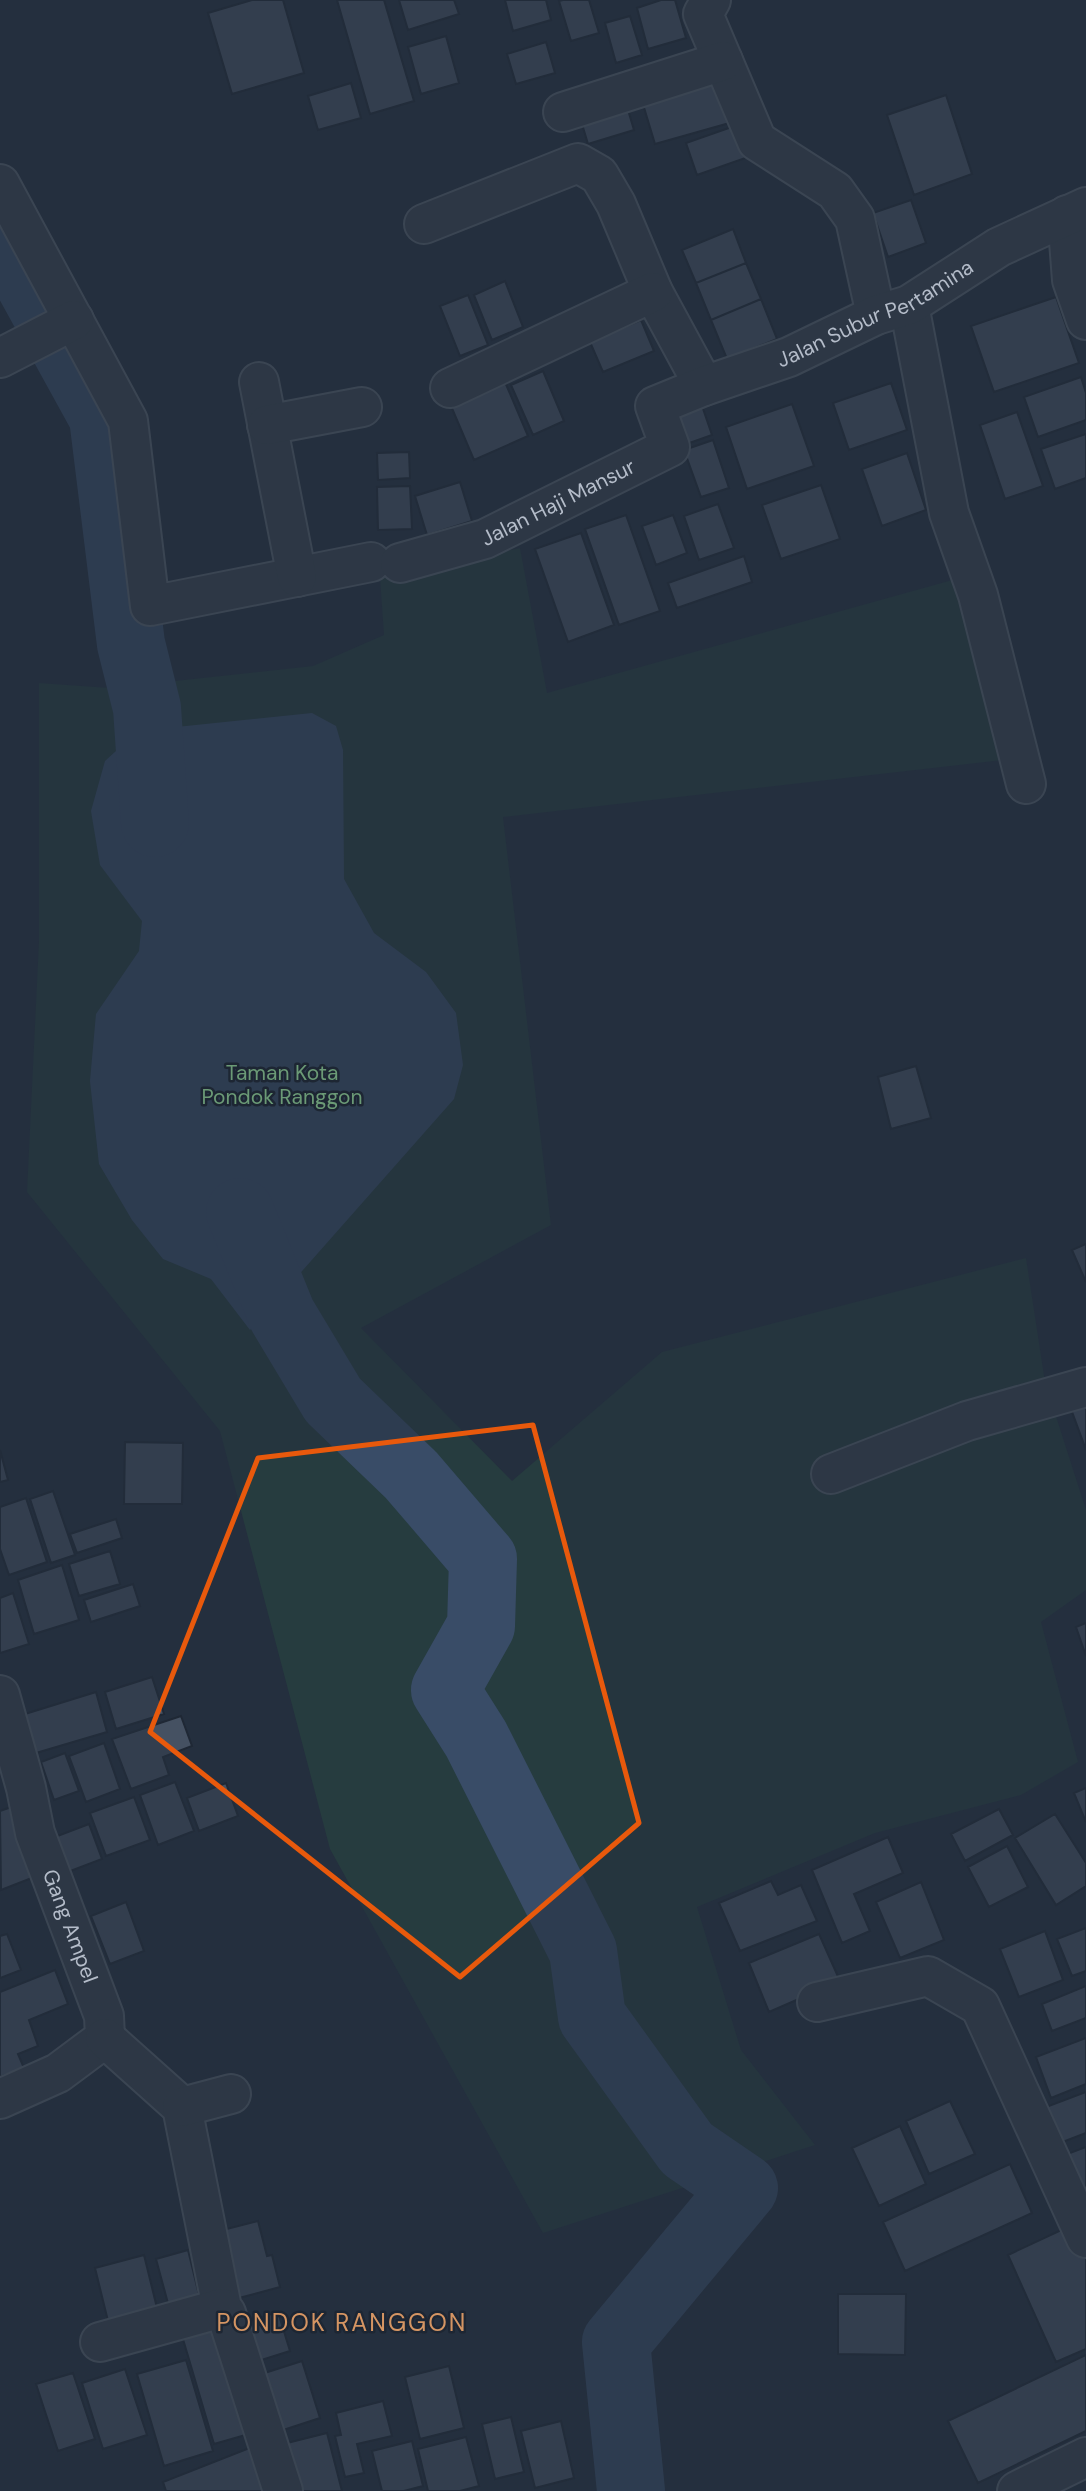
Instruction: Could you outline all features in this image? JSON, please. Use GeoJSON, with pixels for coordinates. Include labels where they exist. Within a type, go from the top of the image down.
{"type":"FeatureCollection","features":[{"type":"Feature","properties":{"kind":"street"},"geometry":{"type":"LineString","coordinates":[[711,0],[703,14],[757,141],[835,191],[855,219],[892,310],[949,513],[978,595],[1026,784]]}},
{"type":"Feature","properties":{"kind":"street"},"geometry":{"type":"LineString","coordinates":[[563,112],[723,61]]}},
{"type":"Feature","properties":{"kind":"street"},"geometry":{"type":"LineString","coordinates":[[424,223],[578,163],[599,174],[616,204],[653,292],[704,386]]}},
{"type":"Feature","properties":{"kind":"street"},"geometry":{"type":"LineString","coordinates":[[0,184],[61,326],[128,421],[150,606],[297,577],[259,382]]}},
{"type":"Feature","properties":{"kind":"street"},"geometry":{"type":"LineString","coordinates":[[1076,211],[1073,280],[1086,320]]}},
{"type":"Feature","properties":{"kind":"street","name":"Jalan Subur Pertamina"},"geometry":{"type":"LineString","coordinates":[[655,406],[789,357],[892,310],[999,247],[1076,211]]}},
{"type":"Feature","properties":{"kind":"street"},"geometry":{"type":"LineString","coordinates":[[450,388],[653,292]]}},
{"type":"Feature","properties":{"kind":"street"},"geometry":{"type":"LineString","coordinates":[[0,358],[61,326]]}},
{"type":"Feature","properties":{"kind":"street","name":"Jalan Haji Mansur"},"geometry":{"type":"LineString","coordinates":[[297,577],[385,563],[485,539],[670,447],[655,406]]}},
{"type":"Feature","properties":{"kind":"street"},"geometry":{"type":"LineString","coordinates":[[267,425],[362,407]]}},
{"type":"Feature","properties":{"kind":"street"},"geometry":{"type":"LineString","coordinates":[[831,1474],[967,1421],[1086,1387]]}},
{"type":"Feature","properties":{"kind":"street","name":"Gang Ampel"},"geometry":{"type":"LineString","coordinates":[[0,1695],[26,1788],[35,1833],[104,2016],[105,2038]]}},
{"type":"Feature","properties":{"kind":"street"},"geometry":{"type":"LineString","coordinates":[[817,2002],[928,1976],[980,2006],[1083,2222]]}},
{"type":"Feature","properties":{"kind":"street"},"geometry":{"type":"LineString","coordinates":[[0,2099],[58,2073],[105,2038],[182,2107],[222,2308],[226,2313],[283,2491]]}},
{"type":"Feature","properties":{"kind":"street"},"geometry":{"type":"LineString","coordinates":[[182,2107],[231,2094]]}},
{"type":"Feature","properties":{"kind":"street"},"geometry":{"type":"LineString","coordinates":[[100,2342],[222,2308]]}},
{"type":"Feature","properties":{"kind":"street"},"geometry":{"type":"LineString","coordinates":[[1017,2491],[1086,2457]]}},
{"type":"Feature","properties":{"kind":"highlighted area"},"geometry":{"type":"Polygon","coordinates":[[[533,1425],[639,1823],[460,1977],[150,1732],[258,1458],[533,1425]]]}},
{"type":"Feature","properties":{"kind":"green space","name":"Taman Kota Pondok Ranggon"},"geometry":{"type":"Polygon","coordinates":[[[520,548],[547,693],[956,579],[1003,760],[503,817],[551,1225],[361,1328],[512,1481],[662,1352],[1026,1258],[1045,1382],[1086,1510],[1086,1590],[1041,1622],[1078,1762],[1021,1795],[875,1833],[697,1907],[741,2050],[815,2145],[543,2233],[330,1849],[220,1431],[27,1192],[39,941],[39,683],[110,688],[313,666],[384,635],[380,578],[520,548]]]}},
{"type":"Feature","properties":{"kind":"water"},"geometry":{"type":"Polygon","coordinates":[[[312,713],[336,726],[343,750],[344,879],[374,933],[426,972],[456,1013],[463,1065],[454,1099],[250,1330],[211,1279],[163,1259],[132,1220],[99,1164],[90,1081],[96,1014],[139,951],[142,921],[100,865],[91,811],[105,761],[138,731],[312,713]]]}},
{"type":"Feature","properties":{"kind":"building"},"geometry":{"type":"Polygon","coordinates":[[[252,0],[283,0],[304,73],[232,94],[208,13],[252,0]]]}},
{"type":"Feature","properties":{"kind":"building"},"geometry":{"type":"Polygon","coordinates":[[[337,0],[384,0],[414,101],[370,114],[337,0]]]}},
{"type":"Feature","properties":{"kind":"building"},"geometry":{"type":"Polygon","coordinates":[[[399,0],[454,0],[459,14],[408,30],[399,0]]]}},
{"type":"Feature","properties":{"kind":"building"},"geometry":{"type":"Polygon","coordinates":[[[505,0],[546,0],[551,20],[513,31],[505,0]]]}},
{"type":"Feature","properties":{"kind":"building"},"geometry":{"type":"Polygon","coordinates":[[[589,0],[599,33],[571,41],[559,1],[589,0]]]}},
{"type":"Feature","properties":{"kind":"building"},"geometry":{"type":"Polygon","coordinates":[[[661,0],[675,0],[686,38],[648,49],[637,8],[661,0]]]}},
{"type":"Feature","properties":{"kind":"building"},"geometry":{"type":"Polygon","coordinates":[[[630,16],[642,55],[616,63],[605,23],[630,16]]]}},
{"type":"Feature","properties":{"kind":"building"},"geometry":{"type":"Polygon","coordinates":[[[446,36],[459,83],[421,94],[408,47],[446,36]]]}},
{"type":"Feature","properties":{"kind":"building"},"geometry":{"type":"Polygon","coordinates":[[[546,42],[555,73],[516,84],[507,54],[546,42]]]}},
{"type":"Feature","properties":{"kind":"building"},"geometry":{"type":"Polygon","coordinates":[[[718,68],[733,122],[655,144],[639,91],[718,68]]]}},
{"type":"Feature","properties":{"kind":"building"},"geometry":{"type":"Polygon","coordinates":[[[351,83],[361,118],[318,130],[308,96],[351,83]]]}},
{"type":"Feature","properties":{"kind":"building"},"geometry":{"type":"Polygon","coordinates":[[[946,95],[972,174],[914,195],[887,115],[946,95]]]}},
{"type":"Feature","properties":{"kind":"building"},"geometry":{"type":"Polygon","coordinates":[[[625,100],[634,130],[588,144],[579,114],[625,100]]]}},
{"type":"Feature","properties":{"kind":"building"},"geometry":{"type":"Polygon","coordinates":[[[743,123],[754,155],[697,175],[686,143],[743,123]]]}},
{"type":"Feature","properties":{"kind":"building"},"geometry":{"type":"Polygon","coordinates":[[[911,200],[926,243],[888,257],[873,213],[911,200]]]}},
{"type":"Feature","properties":{"kind":"building"},"geometry":{"type":"Polygon","coordinates":[[[733,229],[746,263],[696,283],[682,250],[733,229]]]}},
{"type":"Feature","properties":{"kind":"building"},"geometry":{"type":"Polygon","coordinates":[[[746,263],[761,299],[711,320],[696,283],[746,263]]]}},
{"type":"Feature","properties":{"kind":"building"},"geometry":{"type":"Polygon","coordinates":[[[505,281],[523,327],[492,340],[474,295],[505,281]]]}},
{"type":"Feature","properties":{"kind":"building"},"geometry":{"type":"Polygon","coordinates":[[[468,295],[488,345],[460,356],[440,306],[468,295]]]}},
{"type":"Feature","properties":{"kind":"building"},"geometry":{"type":"Polygon","coordinates":[[[1056,297],[1079,363],[994,392],[971,326],[1056,297]]]}},
{"type":"Feature","properties":{"kind":"building"},"geometry":{"type":"Polygon","coordinates":[[[761,299],[777,339],[727,359],[711,320],[761,299]]]}},
{"type":"Feature","properties":{"kind":"building"},"geometry":{"type":"Polygon","coordinates":[[[641,320],[654,351],[603,372],[590,342],[641,320]]]}},
{"type":"Feature","properties":{"kind":"building"},"geometry":{"type":"Polygon","coordinates":[[[543,371],[564,421],[533,435],[511,385],[543,371]]]}},
{"type":"Feature","properties":{"kind":"building"},"geometry":{"type":"Polygon","coordinates":[[[1081,377],[1086,393],[1086,420],[1038,437],[1024,397],[1081,377]]]}},
{"type":"Feature","properties":{"kind":"building"},"geometry":{"type":"Polygon","coordinates":[[[505,382],[528,436],[474,460],[451,406],[505,382]]]}},
{"type":"Feature","properties":{"kind":"building"},"geometry":{"type":"Polygon","coordinates":[[[891,383],[907,430],[849,450],[833,403],[891,383]]]}},
{"type":"Feature","properties":{"kind":"building"},"geometry":{"type":"Polygon","coordinates":[[[700,400],[712,435],[681,446],[669,410],[700,400]]]}},
{"type":"Feature","properties":{"kind":"building"},"geometry":{"type":"Polygon","coordinates":[[[792,404],[814,466],[747,489],[726,427],[792,404]]]}},
{"type":"Feature","properties":{"kind":"building"},"geometry":{"type":"Polygon","coordinates":[[[1017,412],[1043,486],[1005,499],[980,425],[1017,412]]]}},
{"type":"Feature","properties":{"kind":"building"},"geometry":{"type":"Polygon","coordinates":[[[1086,434],[1086,478],[1055,489],[1041,449],[1086,434]]]}},
{"type":"Feature","properties":{"kind":"building"},"geometry":{"type":"Polygon","coordinates":[[[713,440],[729,488],[701,497],[684,450],[713,440]]]}},
{"type":"Feature","properties":{"kind":"building"},"geometry":{"type":"Polygon","coordinates":[[[409,452],[410,478],[378,480],[377,453],[409,452]]]}},
{"type":"Feature","properties":{"kind":"building"},"geometry":{"type":"Polygon","coordinates":[[[907,453],[926,510],[882,526],[862,469],[907,453]]]}},
{"type":"Feature","properties":{"kind":"building"},"geometry":{"type":"Polygon","coordinates":[[[460,482],[472,521],[427,535],[415,496],[460,482]]]}},
{"type":"Feature","properties":{"kind":"building"},"geometry":{"type":"Polygon","coordinates":[[[821,485],[840,539],[781,559],[762,505],[821,485]]]}},
{"type":"Feature","properties":{"kind":"building"},"geometry":{"type":"Polygon","coordinates":[[[410,486],[412,529],[378,530],[377,487],[410,486]]]}},
{"type":"Feature","properties":{"kind":"building"},"geometry":{"type":"Polygon","coordinates":[[[718,504],[734,548],[699,560],[684,516],[718,504]]]}},
{"type":"Feature","properties":{"kind":"building"},"geometry":{"type":"Polygon","coordinates":[[[626,515],[660,611],[619,625],[585,529],[626,515]]]}},
{"type":"Feature","properties":{"kind":"building"},"geometry":{"type":"Polygon","coordinates":[[[673,515],[687,553],[656,565],[642,526],[673,515]]]}},
{"type":"Feature","properties":{"kind":"building"},"geometry":{"type":"Polygon","coordinates":[[[581,533],[614,625],[568,642],[535,549],[581,533]]]}},
{"type":"Feature","properties":{"kind":"building"},"geometry":{"type":"Polygon","coordinates":[[[744,556],[752,582],[677,608],[668,583],[744,556]]]}},
{"type":"Feature","properties":{"kind":"building"},"geometry":{"type":"Polygon","coordinates":[[[916,1066],[931,1118],[891,1129],[878,1077],[916,1066]]]}},
{"type":"Feature","properties":{"kind":"building"},"geometry":{"type":"Polygon","coordinates":[[[1086,1244],[1086,1282],[1072,1250],[1086,1244]]]}},
{"type":"Feature","properties":{"kind":"building"},"geometry":{"type":"Polygon","coordinates":[[[1086,1404],[1086,1450],[1071,1409],[1086,1404]]]}},
{"type":"Feature","properties":{"kind":"building"},"geometry":{"type":"Polygon","coordinates":[[[125,1442],[183,1443],[182,1504],[124,1504],[125,1442]]]}},
{"type":"Feature","properties":{"kind":"building"},"geometry":{"type":"Polygon","coordinates":[[[0,1450],[8,1480],[0,1482],[0,1450]]]}},
{"type":"Feature","properties":{"kind":"building"},"geometry":{"type":"Polygon","coordinates":[[[53,1491],[75,1555],[51,1563],[30,1499],[53,1491]]]}},
{"type":"Feature","properties":{"kind":"building"},"geometry":{"type":"Polygon","coordinates":[[[26,1498],[47,1562],[9,1575],[0,1549],[0,1507],[26,1498]]]}},
{"type":"Feature","properties":{"kind":"building"},"geometry":{"type":"Polygon","coordinates":[[[116,1519],[122,1538],[77,1553],[70,1534],[116,1519]]]}},
{"type":"Feature","properties":{"kind":"building"},"geometry":{"type":"Polygon","coordinates":[[[110,1551],[120,1584],[79,1596],[69,1564],[110,1551]]]}},
{"type":"Feature","properties":{"kind":"building"},"geometry":{"type":"Polygon","coordinates":[[[62,1565],[79,1620],[34,1634],[18,1580],[62,1565]]]}},
{"type":"Feature","properties":{"kind":"building"},"geometry":{"type":"Polygon","coordinates":[[[133,1584],[140,1606],[91,1622],[84,1600],[133,1584]]]}},
{"type":"Feature","properties":{"kind":"building"},"geometry":{"type":"Polygon","coordinates":[[[13,1593],[29,1644],[0,1653],[0,1598],[13,1593]]]}},
{"type":"Feature","properties":{"kind":"building"},"geometry":{"type":"Polygon","coordinates":[[[1086,1623],[1086,1656],[1076,1627],[1086,1623]]]}},
{"type":"Feature","properties":{"kind":"building"},"geometry":{"type":"Polygon","coordinates":[[[152,1677],[164,1714],[116,1729],[105,1692],[152,1677]]]}},
{"type":"Feature","properties":{"kind":"building"},"geometry":{"type":"Polygon","coordinates":[[[96,1692],[107,1732],[36,1753],[25,1714],[96,1692]]]}},
{"type":"Feature","properties":{"kind":"building"},"geometry":{"type":"Polygon","coordinates":[[[181,1716],[192,1746],[163,1757],[169,1775],[131,1789],[112,1739],[181,1716]]]}},
{"type":"Feature","properties":{"kind":"building"},"geometry":{"type":"Polygon","coordinates":[[[104,1743],[120,1789],[86,1802],[69,1756],[104,1743]]]}},
{"type":"Feature","properties":{"kind":"building"},"geometry":{"type":"Polygon","coordinates":[[[65,1753],[79,1791],[54,1800],[41,1762],[65,1753]]]}},
{"type":"Feature","properties":{"kind":"building"},"geometry":{"type":"Polygon","coordinates":[[[175,1782],[194,1831],[158,1845],[140,1795],[175,1782]]]}},
{"type":"Feature","properties":{"kind":"building"},"geometry":{"type":"Polygon","coordinates":[[[226,1783],[238,1816],[199,1831],[187,1798],[226,1783]]]}},
{"type":"Feature","properties":{"kind":"building"},"geometry":{"type":"Polygon","coordinates":[[[1086,1788],[1086,1822],[1074,1793],[1086,1788]]]}},
{"type":"Feature","properties":{"kind":"building"},"geometry":{"type":"Polygon","coordinates":[[[134,1797],[150,1840],[106,1856],[90,1813],[134,1797]]]}},
{"type":"Feature","properties":{"kind":"building"},"geometry":{"type":"Polygon","coordinates":[[[17,1805],[42,1874],[1,1890],[0,1811],[17,1805]]]}},
{"type":"Feature","properties":{"kind":"building"},"geometry":{"type":"Polygon","coordinates":[[[999,1809],[1013,1835],[965,1861],[951,1834],[999,1809]]]}},
{"type":"Feature","properties":{"kind":"building"},"geometry":{"type":"Polygon","coordinates":[[[1055,1814],[1086,1863],[1086,1886],[1056,1905],[1015,1838],[1055,1814]]]}},
{"type":"Feature","properties":{"kind":"building"},"geometry":{"type":"Polygon","coordinates":[[[89,1824],[102,1859],[52,1878],[39,1843],[89,1824]]]}},
{"type":"Feature","properties":{"kind":"building"},"geometry":{"type":"Polygon","coordinates":[[[888,1837],[903,1873],[854,1894],[870,1931],[842,1943],[812,1870],[888,1837]]]}},
{"type":"Feature","properties":{"kind":"building"},"geometry":{"type":"Polygon","coordinates":[[[1007,1846],[1028,1887],[989,1907],[968,1867],[1007,1846]]]}},
{"type":"Feature","properties":{"kind":"building"},"geometry":{"type":"Polygon","coordinates":[[[771,1881],[778,1895],[801,1885],[817,1921],[740,1951],[719,1903],[771,1881]]]}},
{"type":"Feature","properties":{"kind":"building"},"geometry":{"type":"Polygon","coordinates":[[[921,1882],[944,1940],[900,1958],[876,1902],[921,1882]]]}},
{"type":"Feature","properties":{"kind":"building"},"geometry":{"type":"Polygon","coordinates":[[[126,1902],[144,1951],[110,1964],[91,1916],[126,1902]]]}},
{"type":"Feature","properties":{"kind":"building"},"geometry":{"type":"Polygon","coordinates":[[[1086,1928],[1086,1971],[1072,1976],[1057,1939],[1086,1928]]]}},
{"type":"Feature","properties":{"kind":"building"},"geometry":{"type":"Polygon","coordinates":[[[1045,1931],[1063,1980],[1019,1997],[1000,1949],[1045,1931]]]}},
{"type":"Feature","properties":{"kind":"building"},"geometry":{"type":"Polygon","coordinates":[[[7,1934],[21,1970],[0,1978],[0,1936],[7,1934]]]}},
{"type":"Feature","properties":{"kind":"building"},"geometry":{"type":"Polygon","coordinates":[[[819,1934],[840,1981],[769,2012],[749,1963],[819,1934]]]}},
{"type":"Feature","properties":{"kind":"building"},"geometry":{"type":"Polygon","coordinates":[[[55,1970],[68,2004],[29,2020],[38,2046],[18,2054],[24,2068],[0,2077],[0,1992],[55,1970]]]}},
{"type":"Feature","properties":{"kind":"building"},"geometry":{"type":"Polygon","coordinates":[[[1086,1986],[1086,2018],[1052,2031],[1042,2004],[1086,1986]]]}},
{"type":"Feature","properties":{"kind":"building"},"geometry":{"type":"Polygon","coordinates":[[[1086,2038],[1086,2084],[1051,2098],[1036,2057],[1086,2038]]]}},
{"type":"Feature","properties":{"kind":"building"},"geometry":{"type":"Polygon","coordinates":[[[1086,2092],[1086,2133],[1060,2143],[1046,2107],[1086,2092]]]}},
{"type":"Feature","properties":{"kind":"building"},"geometry":{"type":"Polygon","coordinates":[[[950,2101],[975,2154],[929,2174],[906,2121],[950,2101]]]}},
{"type":"Feature","properties":{"kind":"building"},"geometry":{"type":"Polygon","coordinates":[[[900,2126],[926,2184],[879,2206],[852,2148],[900,2126]]]}},
{"type":"Feature","properties":{"kind":"building"},"geometry":{"type":"Polygon","coordinates":[[[1086,2147],[1086,2191],[1077,2194],[1062,2156],[1086,2147]]]}},
{"type":"Feature","properties":{"kind":"building"},"geometry":{"type":"Polygon","coordinates":[[[1010,2164],[1032,2213],[905,2271],[883,2222],[1010,2164]]]}},
{"type":"Feature","properties":{"kind":"building"},"geometry":{"type":"Polygon","coordinates":[[[258,2221],[267,2256],[272,2255],[280,2287],[239,2298],[211,2233],[258,2221]]]}},
{"type":"Feature","properties":{"kind":"building"},"geometry":{"type":"Polygon","coordinates":[[[1072,2225],[1086,2255],[1086,2349],[1056,2362],[1008,2255],[1072,2225]]]}},
{"type":"Feature","properties":{"kind":"building"},"geometry":{"type":"Polygon","coordinates":[[[188,2250],[200,2299],[169,2307],[156,2259],[188,2250]]]}},
{"type":"Feature","properties":{"kind":"building"},"geometry":{"type":"Polygon","coordinates":[[[144,2255],[158,2312],[109,2325],[95,2268],[144,2255]]]}},
{"type":"Feature","properties":{"kind":"building"},"geometry":{"type":"Polygon","coordinates":[[[838,2294],[906,2294],[905,2355],[838,2354],[838,2294]]]}},
{"type":"Feature","properties":{"kind":"building"},"geometry":{"type":"Polygon","coordinates":[[[278,2312],[290,2351],[245,2365],[233,2326],[278,2312]]]}},
{"type":"Feature","properties":{"kind":"building"},"geometry":{"type":"Polygon","coordinates":[[[223,2316],[256,2432],[214,2444],[180,2329],[223,2316]]]}},
{"type":"Feature","properties":{"kind":"building"},"geometry":{"type":"Polygon","coordinates":[[[1086,2355],[1086,2431],[978,2483],[948,2421],[1086,2355]]]}},
{"type":"Feature","properties":{"kind":"building"},"geometry":{"type":"Polygon","coordinates":[[[186,2360],[213,2451],[164,2466],[137,2374],[186,2360]]]}},
{"type":"Feature","properties":{"kind":"building"},"geometry":{"type":"Polygon","coordinates":[[[302,2361],[320,2418],[271,2434],[252,2377],[302,2361]]]}},
{"type":"Feature","properties":{"kind":"building"},"geometry":{"type":"Polygon","coordinates":[[[449,2366],[464,2428],[420,2439],[405,2377],[449,2366]]]}},
{"type":"Feature","properties":{"kind":"building"},"geometry":{"type":"Polygon","coordinates":[[[125,2369],[147,2435],[103,2449],[82,2383],[125,2369]]]}},
{"type":"Feature","properties":{"kind":"building"},"geometry":{"type":"Polygon","coordinates":[[[73,2373],[95,2439],[58,2451],[36,2384],[73,2373]]]}},
{"type":"Feature","properties":{"kind":"building"},"geometry":{"type":"Polygon","coordinates":[[[383,2401],[392,2436],[357,2444],[364,2473],[345,2477],[335,2436],[341,2435],[336,2413],[383,2401]]]}},
{"type":"Feature","properties":{"kind":"building"},"geometry":{"type":"Polygon","coordinates":[[[511,2417],[524,2472],[495,2479],[482,2424],[511,2417]]]}},
{"type":"Feature","properties":{"kind":"building"},"geometry":{"type":"Polygon","coordinates":[[[561,2421],[574,2478],[535,2488],[521,2431],[561,2421]]]}},
{"type":"Feature","properties":{"kind":"building"},"geometry":{"type":"Polygon","coordinates":[[[327,2433],[342,2491],[299,2491],[287,2443],[327,2433]]]}},
{"type":"Feature","properties":{"kind":"building"},"geometry":{"type":"Polygon","coordinates":[[[466,2437],[479,2486],[460,2491],[428,2491],[418,2449],[466,2437]]]}},
{"type":"Feature","properties":{"kind":"building"},"geometry":{"type":"Polygon","coordinates":[[[412,2441],[423,2486],[404,2491],[382,2491],[372,2451],[412,2441]]]}},
{"type":"Feature","properties":{"kind":"building"},"geometry":{"type":"Polygon","coordinates":[[[252,2447],[269,2491],[166,2491],[163,2482],[252,2447]]]}},
{"type":"Feature","properties":{"kind":"waterway"},"geometry":{"type":"LineString","coordinates":[[0,230],[103,417],[131,644],[147,708],[155,823]]}},
{"type":"Feature","properties":{"kind":"waterway"},"geometry":{"type":"LineString","coordinates":[[240,1212],[282,1315],[333,1400],[411,1475],[483,1559],[481,1626],[445,1690],[476,1739],[583,1951],[592,2017],[687,2149],[744,2188],[616,2342],[631,2491]]}},
{"type":"Feature","properties":{"kind":"district","name":"PONDOK RANGGON"},"geometry":{"type":"Point","coordinates":[342,2322]}}]}
